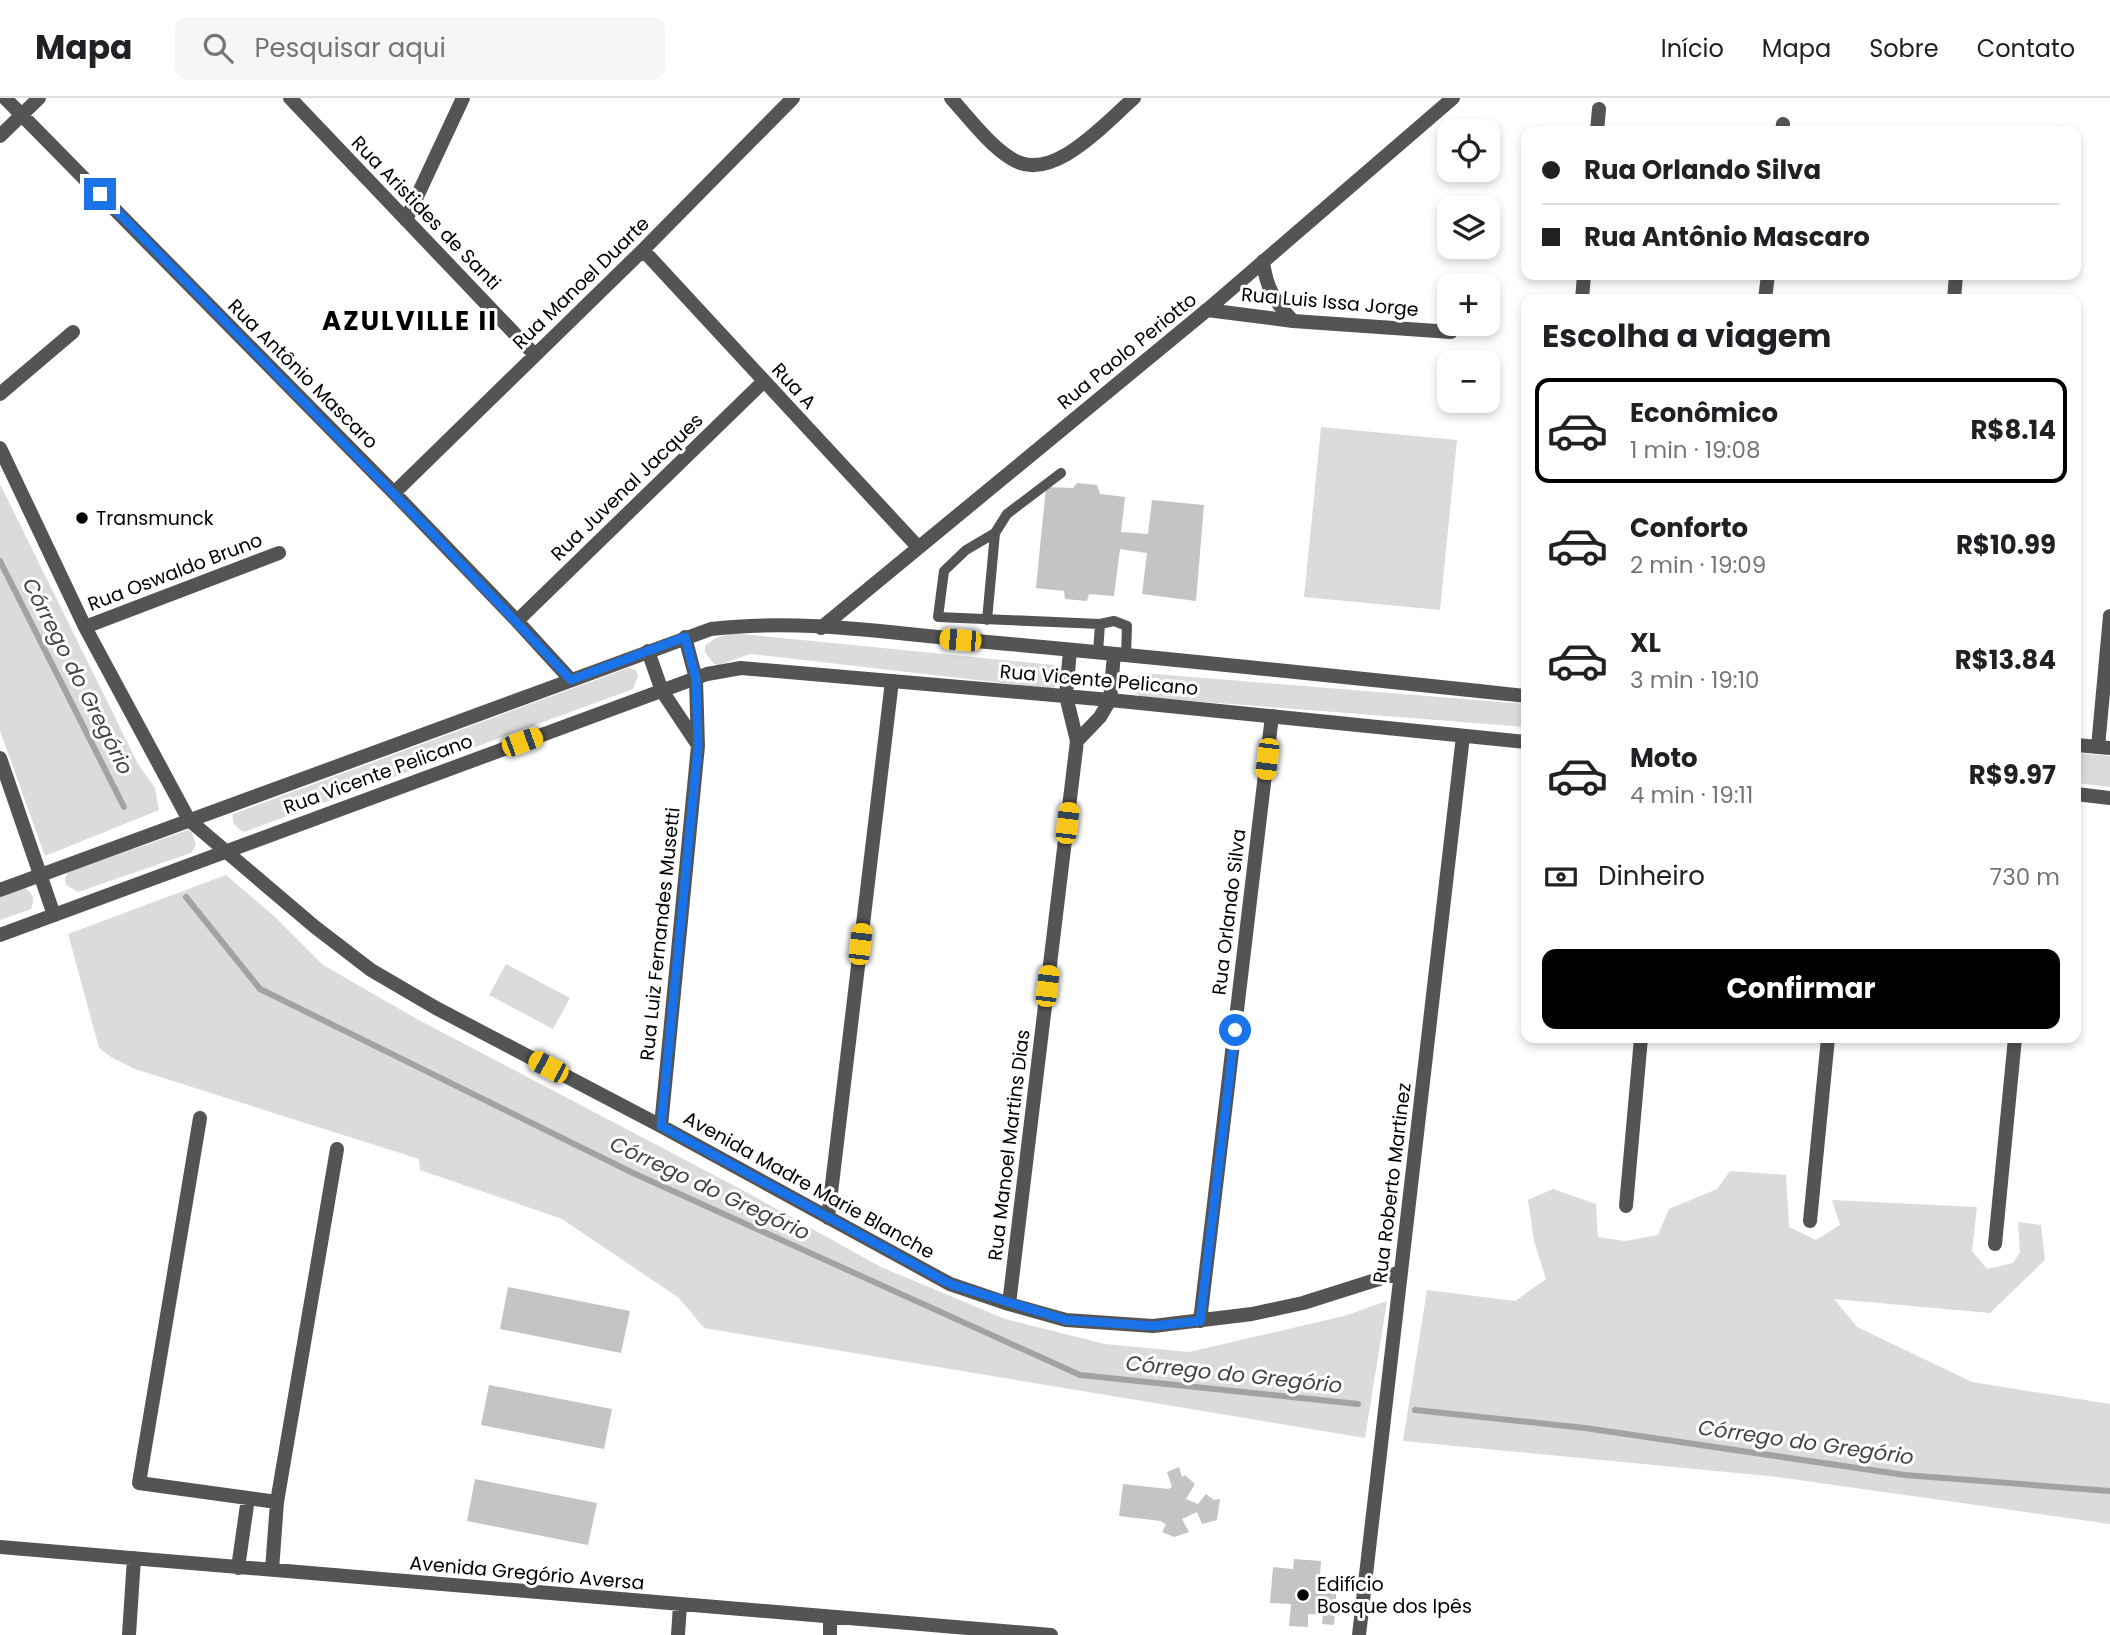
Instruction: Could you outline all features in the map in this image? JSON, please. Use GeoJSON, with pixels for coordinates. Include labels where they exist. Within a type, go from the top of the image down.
{"type":"FeatureCollection","features":[{"type":"Feature","properties":{"kind":"street","name":"Rua Antônio Mascaro"},"geometry":{"type":"LineString","coordinates":[[5,98],[394,493],[571,680]]}},
{"type":"Feature","properties":{"kind":"street"},"geometry":{"type":"LineString","coordinates":[[0,136],[39,98]]}},
{"type":"Feature","properties":{"kind":"street","name":"Rua Aristides de Santi"},"geometry":{"type":"LineString","coordinates":[[290,98],[534,354]]}},
{"type":"Feature","properties":{"kind":"street"},"geometry":{"type":"LineString","coordinates":[[406,220],[463,98]]}},
{"type":"Feature","properties":{"kind":"street","name":"Rua Manoel Duarte"},"geometry":{"type":"LineString","coordinates":[[394,493],[643,250],[793,98]]}},
{"type":"Feature","properties":{"kind":"street"},"geometry":{"type":"LineString","coordinates":[[950,98],[998,148],[1013,160],[1028,166],[1049,163],[1069,154],[1134,98]]}},
{"type":"Feature","properties":{"kind":"street","name":"Rua Paolo Periotto"},"geometry":{"type":"LineString","coordinates":[[821,628],[1207,310],[1453,98]]}},
{"type":"Feature","properties":{"kind":"street"},"geometry":{"type":"LineString","coordinates":[[1597,126],[1599,109]]}},
{"type":"Feature","properties":{"kind":"street","name":"Rua A"},"geometry":{"type":"LineString","coordinates":[[643,250],[918,547]]}},
{"type":"Feature","properties":{"kind":"street"},"geometry":{"type":"LineString","coordinates":[[1263,261],[1269,291],[1293,321]]}},
{"type":"Feature","properties":{"kind":"street","name":"Rua Luis Issa Jorge"},"geometry":{"type":"LineString","coordinates":[[1207,310],[1293,321],[1437,331]]}},
{"type":"Feature","properties":{"kind":"street"},"geometry":{"type":"LineString","coordinates":[[0,394],[73,332]]}},
{"type":"Feature","properties":{"kind":"street","name":"Rua Juvenal Jacques"},"geometry":{"type":"LineString","coordinates":[[517,621],[764,381]]}},
{"type":"Feature","properties":{"kind":"street"},"geometry":{"type":"LineString","coordinates":[[0,448],[85,627],[189,820]]}},
{"type":"Feature","properties":{"kind":"street","name":"Rua Oswaldo Bruno"},"geometry":{"type":"LineString","coordinates":[[85,627],[279,553]]}},
{"type":"Feature","properties":{"kind":"street"},"geometry":{"type":"LineString","coordinates":[[2081,746],[2104,748],[2110,616]]}},
{"type":"Feature","properties":{"kind":"street","name":"Rua Vicente Pelicano"},"geometry":{"type":"LineString","coordinates":[[0,890],[685,637],[711,629],[748,624],[1120,654],[1521,695]]}},
{"type":"Feature","properties":{"kind":"street","name":"Rua Luiz Fernandes Musetti"},"geometry":{"type":"LineString","coordinates":[[661,1126],[698,746],[696,679],[685,637]]}},
{"type":"Feature","properties":{"kind":"street","name":"Rua Manoel Martins Dias"},"geometry":{"type":"LineString","coordinates":[[1009,1304],[1077,741],[1066,696],[1070,650]]}},
{"type":"Feature","properties":{"kind":"street"},"geometry":{"type":"LineString","coordinates":[[648,651],[662,691],[698,746]]}},
{"type":"Feature","properties":{"kind":"street"},"geometry":{"type":"LineString","coordinates":[[1077,741],[1100,717],[1111,700],[1120,654]]}},
{"type":"Feature","properties":{"kind":"street","name":"Rua Vicente Pelicano"},"geometry":{"type":"LineString","coordinates":[[0,934],[714,672],[741,668],[1111,700],[1521,741]]}},
{"type":"Feature","properties":{"kind":"street"},"geometry":{"type":"LineString","coordinates":[[828,1219],[892,681]]}},
{"type":"Feature","properties":{"kind":"street","name":"Rua Orlando Silva"},"geometry":{"type":"LineString","coordinates":[[1200,1321],[1272,716]]}},
{"type":"Feature","properties":{"kind":"street","name":"Rua Roberto Martinez"},"geometry":{"type":"LineString","coordinates":[[1359,1635],[1463,736]]}},
{"type":"Feature","properties":{"kind":"street"},"geometry":{"type":"LineString","coordinates":[[0,758],[54,915]]}},
{"type":"Feature","properties":{"kind":"street"},"geometry":{"type":"LineString","coordinates":[[2081,795],[2110,798]]}},
{"type":"Feature","properties":{"kind":"street","name":"Avenida Madre Marie Blanche"},"geometry":{"type":"LineString","coordinates":[[189,820],[315,927],[371,970],[436,1008],[661,1126],[950,1284],[1066,1320],[1153,1326],[1252,1314],[1303,1303],[1401,1272]]}},
{"type":"Feature","properties":{"kind":"street"},"geometry":{"type":"LineString","coordinates":[[1626,1206],[1641,1043]]}},
{"type":"Feature","properties":{"kind":"street"},"geometry":{"type":"LineString","coordinates":[[1810,1221],[1828,1043]]}},
{"type":"Feature","properties":{"kind":"street"},"geometry":{"type":"LineString","coordinates":[[1995,1244],[2015,1043]]}},
{"type":"Feature","properties":{"kind":"street"},"geometry":{"type":"LineString","coordinates":[[200,1118],[139,1483],[277,1502]]}},
{"type":"Feature","properties":{"kind":"street"},"geometry":{"type":"LineString","coordinates":[[272,1570],[277,1502],[337,1149]]}},
{"type":"Feature","properties":{"kind":"street"},"geometry":{"type":"LineString","coordinates":[[238,1568],[248,1498]]}},
{"type":"Feature","properties":{"kind":"street","name":"Avenida Gregório Aversa"},"geometry":{"type":"LineString","coordinates":[[0,1547],[1051,1635]]}},
{"type":"Feature","properties":{"kind":"street"},"geometry":{"type":"LineString","coordinates":[[129,1635],[134,1558]]}},
{"type":"Feature","properties":{"kind":"street"},"geometry":{"type":"LineString","coordinates":[[678,1635],[680,1605]]}},
{"type":"Feature","properties":{"kind":"street"},"geometry":{"type":"LineString","coordinates":[[830,1618],[830,1635]]}},
{"type":"Feature","properties":{"kind":"lane"},"geometry":{"type":"LineString","coordinates":[[1060,473],[1007,514],[995,533],[966,550],[944,571],[938,617],[1100,624],[1114,621],[1127,626],[1120,654]]}},
{"type":"Feature","properties":{"kind":"lane"},"geometry":{"type":"LineString","coordinates":[[988,620],[995,533]]}},
{"type":"Feature","properties":{"kind":"lane"},"geometry":{"type":"LineString","coordinates":[[1098,652],[1100,624]]}},
{"type":"Feature","properties":{"kind":"shaded area"},"geometry":{"type":"Polygon","coordinates":[[[1321,427],[1457,440],[1440,610],[1304,597],[1321,427]]]}},
{"type":"Feature","properties":{"kind":"shaded area"},"geometry":{"type":"Polygon","coordinates":[[[0,484],[138,764],[155,788],[159,810],[45,856],[0,731],[0,484]]]}},
{"type":"Feature","properties":{"kind":"shaded area"},"geometry":{"type":"Polygon","coordinates":[[[732,633],[1054,665],[1062,671],[1062,678],[1054,688],[1047,688],[750,654],[719,665],[714,664],[705,652],[705,645],[732,633]]]}},
{"type":"Feature","properties":{"kind":"shaded area"},"geometry":{"type":"Polygon","coordinates":[[[628,668],[636,670],[638,676],[633,689],[244,832],[234,823],[233,814],[628,668]]]}},
{"type":"Feature","properties":{"kind":"shaded area"},"geometry":{"type":"Polygon","coordinates":[[[1143,673],[1521,704],[1521,727],[1141,697],[1133,683],[1138,675],[1143,673]]]}},
{"type":"Feature","properties":{"kind":"shaded area"},"geometry":{"type":"Polygon","coordinates":[[[2081,753],[2110,756],[2110,787],[2081,784],[2081,753]]]}},
{"type":"Feature","properties":{"kind":"shaded area"},"geometry":{"type":"Polygon","coordinates":[[[188,830],[192,833],[196,845],[191,853],[78,892],[66,885],[68,872],[188,830]]]}},
{"type":"Feature","properties":{"kind":"shaded area"},"geometry":{"type":"Polygon","coordinates":[[[226,875],[274,916],[323,965],[417,1019],[744,1191],[881,1267],[1005,1319],[1105,1344],[1189,1352],[1344,1316],[1387,1301],[1365,1438],[704,1328],[679,1298],[562,1219],[420,1170],[419,1159],[135,1069],[111,1057],[99,1048],[68,934],[226,875]]]}},
{"type":"Feature","properties":{"kind":"shaded area"},"geometry":{"type":"Polygon","coordinates":[[[25,888],[32,897],[31,909],[0,920],[0,897],[25,888]]]}},
{"type":"Feature","properties":{"kind":"shaded area"},"geometry":{"type":"Polygon","coordinates":[[[506,964],[570,998],[553,1029],[489,995],[506,964]]]}},
{"type":"Feature","properties":{"kind":"shaded area"},"geometry":{"type":"Polygon","coordinates":[[[1730,1171],[1786,1175],[1789,1227],[1816,1240],[1840,1225],[1832,1200],[1977,1207],[1972,1251],[1987,1269],[2013,1263],[2020,1252],[2018,1222],[2041,1225],[2045,1260],[1990,1313],[1834,1299],[1857,1327],[1972,1382],[2110,1404],[2110,1524],[1778,1477],[1403,1441],[1427,1290],[1515,1301],[1546,1279],[1534,1241],[1528,1200],[1553,1189],[1596,1204],[1598,1237],[1625,1241],[1658,1235],[1669,1209],[1717,1189],[1730,1171]]]}},
{"type":"Feature","properties":{"kind":"building"},"geometry":{"type":"Polygon","coordinates":[[[1077,483],[1097,485],[1100,494],[1125,497],[1121,532],[1148,534],[1152,500],[1204,505],[1196,601],[1142,594],[1147,553],[1120,549],[1114,596],[1089,594],[1087,601],[1065,599],[1064,591],[1036,588],[1046,487],[1073,488],[1077,483]]]}},
{"type":"Feature","properties":{"kind":"building"},"geometry":{"type":"Polygon","coordinates":[[[508,1287],[630,1311],[621,1353],[500,1329],[508,1287]]]}},
{"type":"Feature","properties":{"kind":"building"},"geometry":{"type":"Polygon","coordinates":[[[489,1385],[612,1409],[604,1449],[481,1425],[489,1385]]]}},
{"type":"Feature","properties":{"kind":"building"},"geometry":{"type":"Polygon","coordinates":[[[1179,1467],[1182,1477],[1185,1475],[1195,1484],[1186,1499],[1198,1504],[1206,1494],[1214,1500],[1220,1499],[1217,1520],[1202,1524],[1197,1512],[1182,1519],[1189,1532],[1174,1537],[1162,1532],[1166,1525],[1161,1521],[1119,1516],[1123,1484],[1168,1489],[1172,1487],[1167,1472],[1179,1467]]]}},
{"type":"Feature","properties":{"kind":"building"},"geometry":{"type":"Polygon","coordinates":[[[475,1479],[597,1503],[588,1545],[467,1521],[475,1479]]]}},
{"type":"Feature","properties":{"kind":"building","name":"Edifício Bosque dos Ipês"},"geometry":{"type":"Polygon","coordinates":[[[1294,1559],[1321,1561],[1319,1587],[1325,1588],[1325,1583],[1337,1584],[1334,1625],[1322,1624],[1323,1615],[1308,1614],[1308,1627],[1289,1626],[1291,1604],[1270,1603],[1273,1567],[1293,1569],[1294,1559]]]}},
{"type":"Feature","properties":{"kind":"waterway","name":"Córrego do Gregório"},"geometry":{"type":"LineString","coordinates":[[0,561],[124,807]]}},
{"type":"Feature","properties":{"kind":"waterway","name":"Córrego do Gregório"},"geometry":{"type":"LineString","coordinates":[[186,897],[260,989],[633,1173],[1080,1375],[1358,1404]]}},
{"type":"Feature","properties":{"kind":"waterway","name":"Córrego do Gregório"},"geometry":{"type":"LineString","coordinates":[[1415,1410],[1585,1428],[1905,1475],[2110,1491]]}},
{"type":"Feature","properties":{"kind":"place","name":"Transmunck"},"geometry":{"type":"Point","coordinates":[82,518]}},
{"type":"Feature","properties":{"kind":"place","name":"Edifício Bosque dos Ipês"},"geometry":{"type":"Point","coordinates":[1303,1595]}},
{"type":"Feature","properties":{"kind":"district","name":"AZULVILLE II"},"geometry":{"type":"Point","coordinates":[410,321]}},
{"type":"Feature","properties":{"kind":"route"},"geometry":{"type":"LineString","coordinates":[[100,194],[429,530],[571,680],[685,637],[696,679],[698,746],[661,1126],[950,1284],[1066,1320],[1153,1326],[1200,1321],[1235,1030]]}}]}
